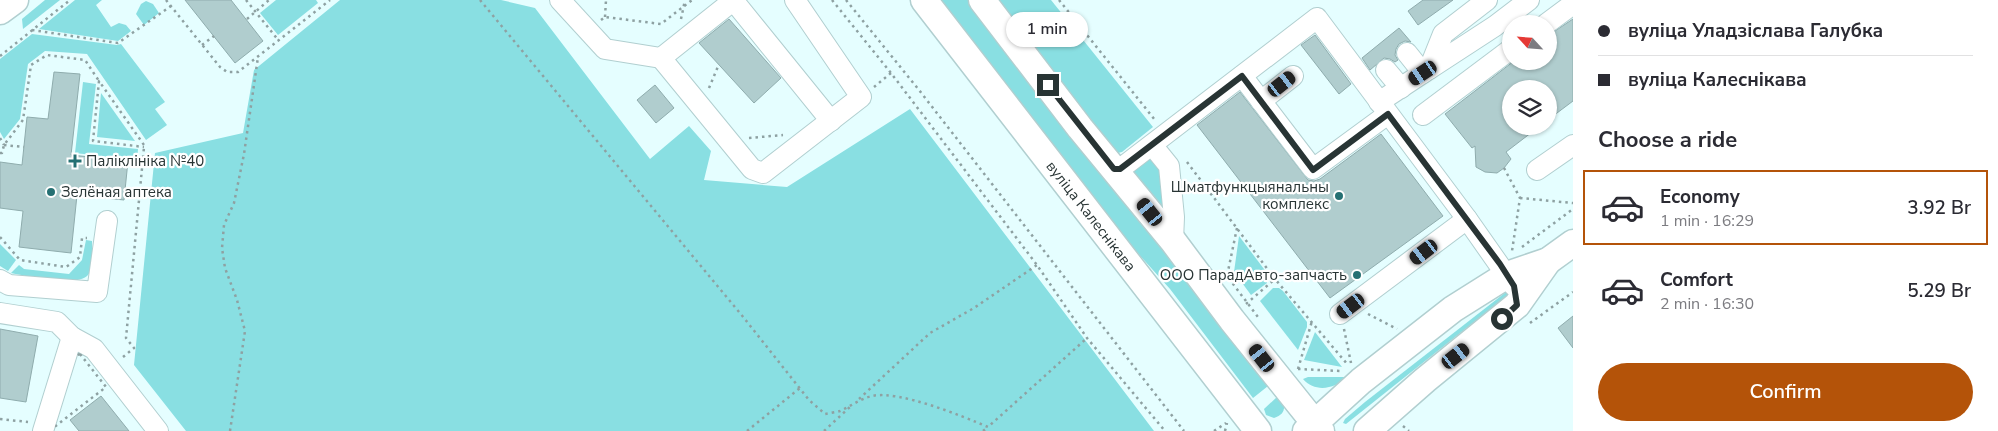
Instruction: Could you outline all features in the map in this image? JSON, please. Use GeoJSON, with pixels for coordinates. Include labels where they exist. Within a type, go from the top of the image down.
{"type":"FeatureCollection","features":[{"type":"Feature","properties":{"kind":"main road"},"geometry":{"type":"LineString","coordinates":[[0,11],[15,0]]}},
{"type":"Feature","properties":{"kind":"main road","name":"вуліца Калеснікава"},"geometry":{"type":"LineString","coordinates":[[924,0],[1258,431]]}},
{"type":"Feature","properties":{"kind":"main road"},"geometry":{"type":"LineString","coordinates":[[982,0],[1114,169],[1173,241],[1314,428],[1361,381],[1509,265],[1548,261]]}},
{"type":"Feature","properties":{"kind":"main road"},"geometry":{"type":"LineString","coordinates":[[1367,431],[1425,380],[1517,305],[1548,261],[1573,243]]}},
{"type":"Feature","properties":{"kind":"lane"},"geometry":{"type":"LineString","coordinates":[[560,0],[605,49],[661,58],[752,169],[763,174],[862,97],[795,0]]}},
{"type":"Feature","properties":{"kind":"lane"},"geometry":{"type":"LineString","coordinates":[[661,58],[734,0],[824,126]]}},
{"type":"Feature","properties":{"kind":"lane"},"geometry":{"type":"LineString","coordinates":[[1236,85],[1261,101],[1313,170],[1382,113],[1416,77],[1443,34],[1487,0]]}},
{"type":"Feature","properties":{"kind":"lane"},"geometry":{"type":"LineString","coordinates":[[1416,77],[1495,26],[1529,0]]}},
{"type":"Feature","properties":{"kind":"lane"},"geometry":{"type":"LineString","coordinates":[[1558,15],[1573,4]]}},
{"type":"Feature","properties":{"kind":"lane"},"geometry":{"type":"LineString","coordinates":[[1114,169],[1120,169],[1236,85],[1317,18],[1382,113],[1467,219],[1509,265],[1517,305]]}},
{"type":"Feature","properties":{"kind":"lane"},"geometry":{"type":"LineString","coordinates":[[1423,115],[1502,56]]}},
{"type":"Feature","properties":{"kind":"lane"},"geometry":{"type":"LineString","coordinates":[[1416,77],[1397,61],[1416,77]]}},
{"type":"Feature","properties":{"kind":"lane"},"geometry":{"type":"LineString","coordinates":[[1261,101],[1293,76]]}},
{"type":"Feature","properties":{"kind":"lane"},"geometry":{"type":"LineString","coordinates":[[1350,85],[1382,113]]}},
{"type":"Feature","properties":{"kind":"lane"},"geometry":{"type":"LineString","coordinates":[[1159,140],[1168,166],[1174,217],[1173,241]]}},
{"type":"Feature","properties":{"kind":"lane"},"geometry":{"type":"LineString","coordinates":[[1537,170],[1573,144]]}},
{"type":"Feature","properties":{"kind":"lane"},"geometry":{"type":"LineString","coordinates":[[1346,310],[1467,219]]}},
{"type":"Feature","properties":{"kind":"lane"},"geometry":{"type":"LineString","coordinates":[[0,280],[9,285],[97,292],[107,221]]}},
{"type":"Feature","properties":{"kind":"lane"},"geometry":{"type":"LineString","coordinates":[[0,313],[57,322],[72,337],[94,349],[104,372],[158,431]]}},
{"type":"Feature","properties":{"kind":"lane"},"geometry":{"type":"LineString","coordinates":[[36,427],[72,337]]}},
{"type":"Feature","properties":{"kind":"path"},"geometry":{"type":"LineString","coordinates":[[0,56],[70,0]]}},
{"type":"Feature","properties":{"kind":"path"},"geometry":{"type":"LineString","coordinates":[[166,0],[220,67],[227,72],[238,72],[330,0]]}},
{"type":"Feature","properties":{"kind":"path"},"geometry":{"type":"LineString","coordinates":[[246,0],[279,40]]}},
{"type":"Feature","properties":{"kind":"path"},"geometry":{"type":"LineString","coordinates":[[247,19],[270,0]]}},
{"type":"Feature","properties":{"kind":"path"},"geometry":{"type":"LineString","coordinates":[[480,0],[800,388],[825,414],[840,411],[857,401],[874,395],[903,398],[964,417],[988,427]]}},
{"type":"Feature","properties":{"kind":"path"},"geometry":{"type":"LineString","coordinates":[[606,0],[606,17]]}},
{"type":"Feature","properties":{"kind":"path"},"geometry":{"type":"LineString","coordinates":[[588,31],[606,17],[661,24],[692,0]]}},
{"type":"Feature","properties":{"kind":"path"},"geometry":{"type":"LineString","coordinates":[[832,0],[891,73],[1037,265],[1087,338],[1164,431]]}},
{"type":"Feature","properties":{"kind":"path"},"geometry":{"type":"LineString","coordinates":[[846,0],[920,90],[1184,431]]}},
{"type":"Feature","properties":{"kind":"path"},"geometry":{"type":"LineString","coordinates":[[1059,0],[1159,140]]}},
{"type":"Feature","properties":{"kind":"path"},"geometry":{"type":"LineString","coordinates":[[32,30],[118,43],[172,6]]}},
{"type":"Feature","properties":{"kind":"path"},"geometry":{"type":"LineString","coordinates":[[202,45],[214,36]]}},
{"type":"Feature","properties":{"kind":"path"},"geometry":{"type":"LineString","coordinates":[[0,153],[2,153],[4,145],[23,120],[31,65],[47,55],[86,60],[144,147],[126,338],[134,348],[104,372]]}},
{"type":"Feature","properties":{"kind":"path"},"geometry":{"type":"LineString","coordinates":[[230,431],[245,331],[237,300],[225,268],[222,248],[224,225],[234,204],[244,154],[258,57]]}},
{"type":"Feature","properties":{"kind":"path"},"geometry":{"type":"LineString","coordinates":[[701,107],[719,64]]}},
{"type":"Feature","properties":{"kind":"path"},"geometry":{"type":"LineString","coordinates":[[862,97],[891,73]]}},
{"type":"Feature","properties":{"kind":"path"},"geometry":{"type":"LineString","coordinates":[[99,81],[93,141],[144,147]]}},
{"type":"Feature","properties":{"kind":"path"},"geometry":{"type":"LineString","coordinates":[[728,140],[824,126]]}},
{"type":"Feature","properties":{"kind":"path"},"geometry":{"type":"LineString","coordinates":[[0,138],[4,145]]}},
{"type":"Feature","properties":{"kind":"path"},"geometry":{"type":"LineString","coordinates":[[4,145],[24,147]]}},
{"type":"Feature","properties":{"kind":"path"},"geometry":{"type":"LineString","coordinates":[[1184,158],[1275,279],[1353,372],[1346,310]]}},
{"type":"Feature","properties":{"kind":"path"},"geometry":{"type":"LineString","coordinates":[[1504,168],[1520,198],[1509,265]]}},
{"type":"Feature","properties":{"kind":"path"},"geometry":{"type":"LineString","coordinates":[[1520,198],[1573,203]]}},
{"type":"Feature","properties":{"kind":"path"},"geometry":{"type":"LineString","coordinates":[[1227,276],[1237,228]]}},
{"type":"Feature","properties":{"kind":"path"},"geometry":{"type":"LineString","coordinates":[[0,237],[20,260],[66,267],[80,257],[82,238],[94,238]]}},
{"type":"Feature","properties":{"kind":"path"},"geometry":{"type":"LineString","coordinates":[[824,431],[930,333],[974,308],[1037,265]]}},
{"type":"Feature","properties":{"kind":"path"},"geometry":{"type":"LineString","coordinates":[[1247,303],[1275,279]]}},
{"type":"Feature","properties":{"kind":"path"},"geometry":{"type":"LineString","coordinates":[[1346,310],[1399,330]]}},
{"type":"Feature","properties":{"kind":"path"},"geometry":{"type":"LineString","coordinates":[[1320,331],[1346,310]]}},
{"type":"Feature","properties":{"kind":"path"},"geometry":{"type":"LineString","coordinates":[[1312,321],[1298,369],[1344,371]]}},
{"type":"Feature","properties":{"kind":"path"},"geometry":{"type":"LineString","coordinates":[[983,431],[1087,338]]}},
{"type":"Feature","properties":{"kind":"path"},"geometry":{"type":"LineString","coordinates":[[80,354],[104,372],[106,387],[53,428],[72,358],[80,354]]}},
{"type":"Feature","properties":{"kind":"path"},"geometry":{"type":"LineString","coordinates":[[747,431],[800,388]]}},
{"type":"Feature","properties":{"kind":"path"},"geometry":{"type":"LineString","coordinates":[[0,419],[36,427]]}},
{"type":"Feature","properties":{"kind":"path"},"geometry":{"type":"LineString","coordinates":[[1214,431],[1227,422]]}},
{"type":"Feature","properties":{"kind":"shaded area"},"geometry":{"type":"Polygon","coordinates":[[[45,0],[60,0],[23,29],[22,19],[45,0]]]}},
{"type":"Feature","properties":{"kind":"shaded area"},"geometry":{"type":"Polygon","coordinates":[[[75,0],[102,0],[96,5],[111,27],[119,23],[126,25],[131,31],[118,41],[39,29],[75,0]]]}},
{"type":"Feature","properties":{"kind":"shaded area"},"geometry":{"type":"Polygon","coordinates":[[[276,0],[316,0],[318,3],[278,35],[260,13],[276,0]]]}},
{"type":"Feature","properties":{"kind":"shaded area"},"geometry":{"type":"Polygon","coordinates":[[[340,0],[501,0],[535,8],[650,159],[689,126],[711,151],[704,180],[787,187],[910,109],[1154,431],[186,431],[134,365],[155,153],[243,133],[254,70],[340,0]]]}},
{"type":"Feature","properties":{"kind":"shaded area"},"geometry":{"type":"Polygon","coordinates":[[[938,0],[969,0],[1268,386],[1253,398],[1170,289],[1125,239],[938,0]]]}},
{"type":"Feature","properties":{"kind":"shaded area"},"geometry":{"type":"Polygon","coordinates":[[[990,0],[1051,0],[1153,127],[1122,152],[1118,153],[1112,150],[990,0]]]}},
{"type":"Feature","properties":{"kind":"shaded area"},"geometry":{"type":"Polygon","coordinates":[[[146,1],[153,4],[159,13],[144,25],[136,14],[141,4],[146,1]]]}},
{"type":"Feature","properties":{"kind":"shaded area"},"geometry":{"type":"Polygon","coordinates":[[[32,34],[121,44],[165,102],[155,109],[167,125],[146,140],[87,54],[45,51],[28,64],[20,119],[4,139],[0,132],[0,59],[32,34]]]}},
{"type":"Feature","properties":{"kind":"shaded area"},"geometry":{"type":"Polygon","coordinates":[[[83,82],[96,84],[89,144],[138,149],[137,160],[75,153],[83,82]]]}},
{"type":"Feature","properties":{"kind":"shaded area"},"geometry":{"type":"Polygon","coordinates":[[[101,93],[135,141],[97,137],[101,93]]]}},
{"type":"Feature","properties":{"kind":"shaded area"},"geometry":{"type":"Polygon","coordinates":[[[1149,156],[1164,172],[1165,214],[1130,169],[1149,156]]]}},
{"type":"Feature","properties":{"kind":"shaded area"},"geometry":{"type":"Polygon","coordinates":[[[1239,236],[1267,273],[1267,283],[1251,295],[1234,272],[1239,236]]]}},
{"type":"Feature","properties":{"kind":"shaded area"},"geometry":{"type":"Polygon","coordinates":[[[86,240],[92,241],[92,264],[88,275],[82,279],[74,281],[51,280],[11,273],[19,265],[24,269],[69,274],[82,260],[86,240]]]}},
{"type":"Feature","properties":{"kind":"shaded area"},"geometry":{"type":"Polygon","coordinates":[[[0,244],[16,260],[8,271],[0,266],[0,244]]]}},
{"type":"Feature","properties":{"kind":"shaded area"},"geometry":{"type":"Polygon","coordinates":[[[1524,278],[1523,283],[1346,424],[1343,423],[1345,419],[1365,402],[1524,278]]]}},
{"type":"Feature","properties":{"kind":"shaded area"},"geometry":{"type":"Polygon","coordinates":[[[1273,288],[1279,288],[1283,291],[1307,322],[1307,327],[1298,350],[1260,301],[1273,288]]]}},
{"type":"Feature","properties":{"kind":"shaded area"},"geometry":{"type":"Polygon","coordinates":[[[1315,332],[1342,367],[1304,360],[1315,332]]]}},
{"type":"Feature","properties":{"kind":"shaded area"},"geometry":{"type":"Polygon","coordinates":[[[1308,377],[1347,377],[1331,387],[1319,388],[1303,379],[1308,377]]]}},
{"type":"Feature","properties":{"kind":"shaded area"},"geometry":{"type":"Polygon","coordinates":[[[1278,396],[1284,403],[1282,413],[1274,418],[1266,415],[1264,409],[1278,396]]]}},
{"type":"Feature","properties":{"kind":"building"},"geometry":{"type":"Polygon","coordinates":[[[185,0],[231,0],[263,41],[235,63],[185,0]]]}},
{"type":"Feature","properties":{"kind":"building"},"geometry":{"type":"Polygon","coordinates":[[[1423,0],[1453,0],[1418,25],[1408,11],[1423,0]]]}},
{"type":"Feature","properties":{"kind":"building"},"geometry":{"type":"Polygon","coordinates":[[[729,19],[781,78],[754,103],[699,43],[729,19]]]}},
{"type":"Feature","properties":{"kind":"building"},"geometry":{"type":"Polygon","coordinates":[[[1573,19],[1573,101],[1557,113],[1557,80],[1502,80],[1502,135],[1528,135],[1506,152],[1511,159],[1504,168],[1497,173],[1485,172],[1476,167],[1475,146],[1472,148],[1445,114],[1502,70],[1558,70],[1558,29],[1573,19]]]}},
{"type":"Feature","properties":{"kind":"building"},"geometry":{"type":"Polygon","coordinates":[[[1399,28],[1411,42],[1405,41],[1399,44],[1395,55],[1398,60],[1395,62],[1384,58],[1370,70],[1362,58],[1399,28]]]}},
{"type":"Feature","properties":{"kind":"building"},"geometry":{"type":"Polygon","coordinates":[[[1315,35],[1351,84],[1339,94],[1301,45],[1315,35]]]}},
{"type":"Feature","properties":{"kind":"building","name":"Паліклініка №40"},"geometry":{"type":"Polygon","coordinates":[[[54,72],[80,74],[71,155],[128,161],[124,200],[77,195],[71,253],[19,247],[23,211],[0,208],[0,162],[22,165],[27,117],[48,119],[54,72]]]}},
{"type":"Feature","properties":{"kind":"building"},"geometry":{"type":"Polygon","coordinates":[[[655,85],[674,108],[656,123],[637,100],[655,85]]]}},
{"type":"Feature","properties":{"kind":"building","name":"Шматфункцыянальны комплекс"},"geometry":{"type":"Polygon","coordinates":[[[1240,92],[1308,180],[1320,179],[1381,134],[1443,216],[1330,298],[1197,125],[1240,92]]]}},
{"type":"Feature","properties":{"kind":"building"},"geometry":{"type":"Polygon","coordinates":[[[1573,316],[1573,348],[1558,328],[1573,316]]]}},
{"type":"Feature","properties":{"kind":"building"},"geometry":{"type":"Polygon","coordinates":[[[0,329],[38,336],[26,402],[0,398],[0,329]]]}},
{"type":"Feature","properties":{"kind":"building"},"geometry":{"type":"Polygon","coordinates":[[[101,396],[129,431],[79,431],[70,420],[101,396]]]}},
{"type":"Feature","properties":{"kind":"place","name":"Паліклініка №40"},"geometry":{"type":"Point","coordinates":[75,161]}},
{"type":"Feature","properties":{"kind":"place","name":"Зелёная аптека"},"geometry":{"type":"Point","coordinates":[51,192]}},
{"type":"Feature","properties":{"kind":"place","name":"Шматфункцыянальны комплекс"},"geometry":{"type":"Point","coordinates":[1339,196]}},
{"type":"Feature","properties":{"kind":"place","name":"ООО ПарадАвто-запчасть"},"geometry":{"type":"Point","coordinates":[1357,275]}},
{"type":"Feature","properties":{"kind":"route"},"geometry":{"type":"LineString","coordinates":[[1048,85],[1114,169],[1120,169],[1242,76],[1313,170],[1388,114],[1500,264],[1514,286],[1517,305],[1502,319]]}}]}
